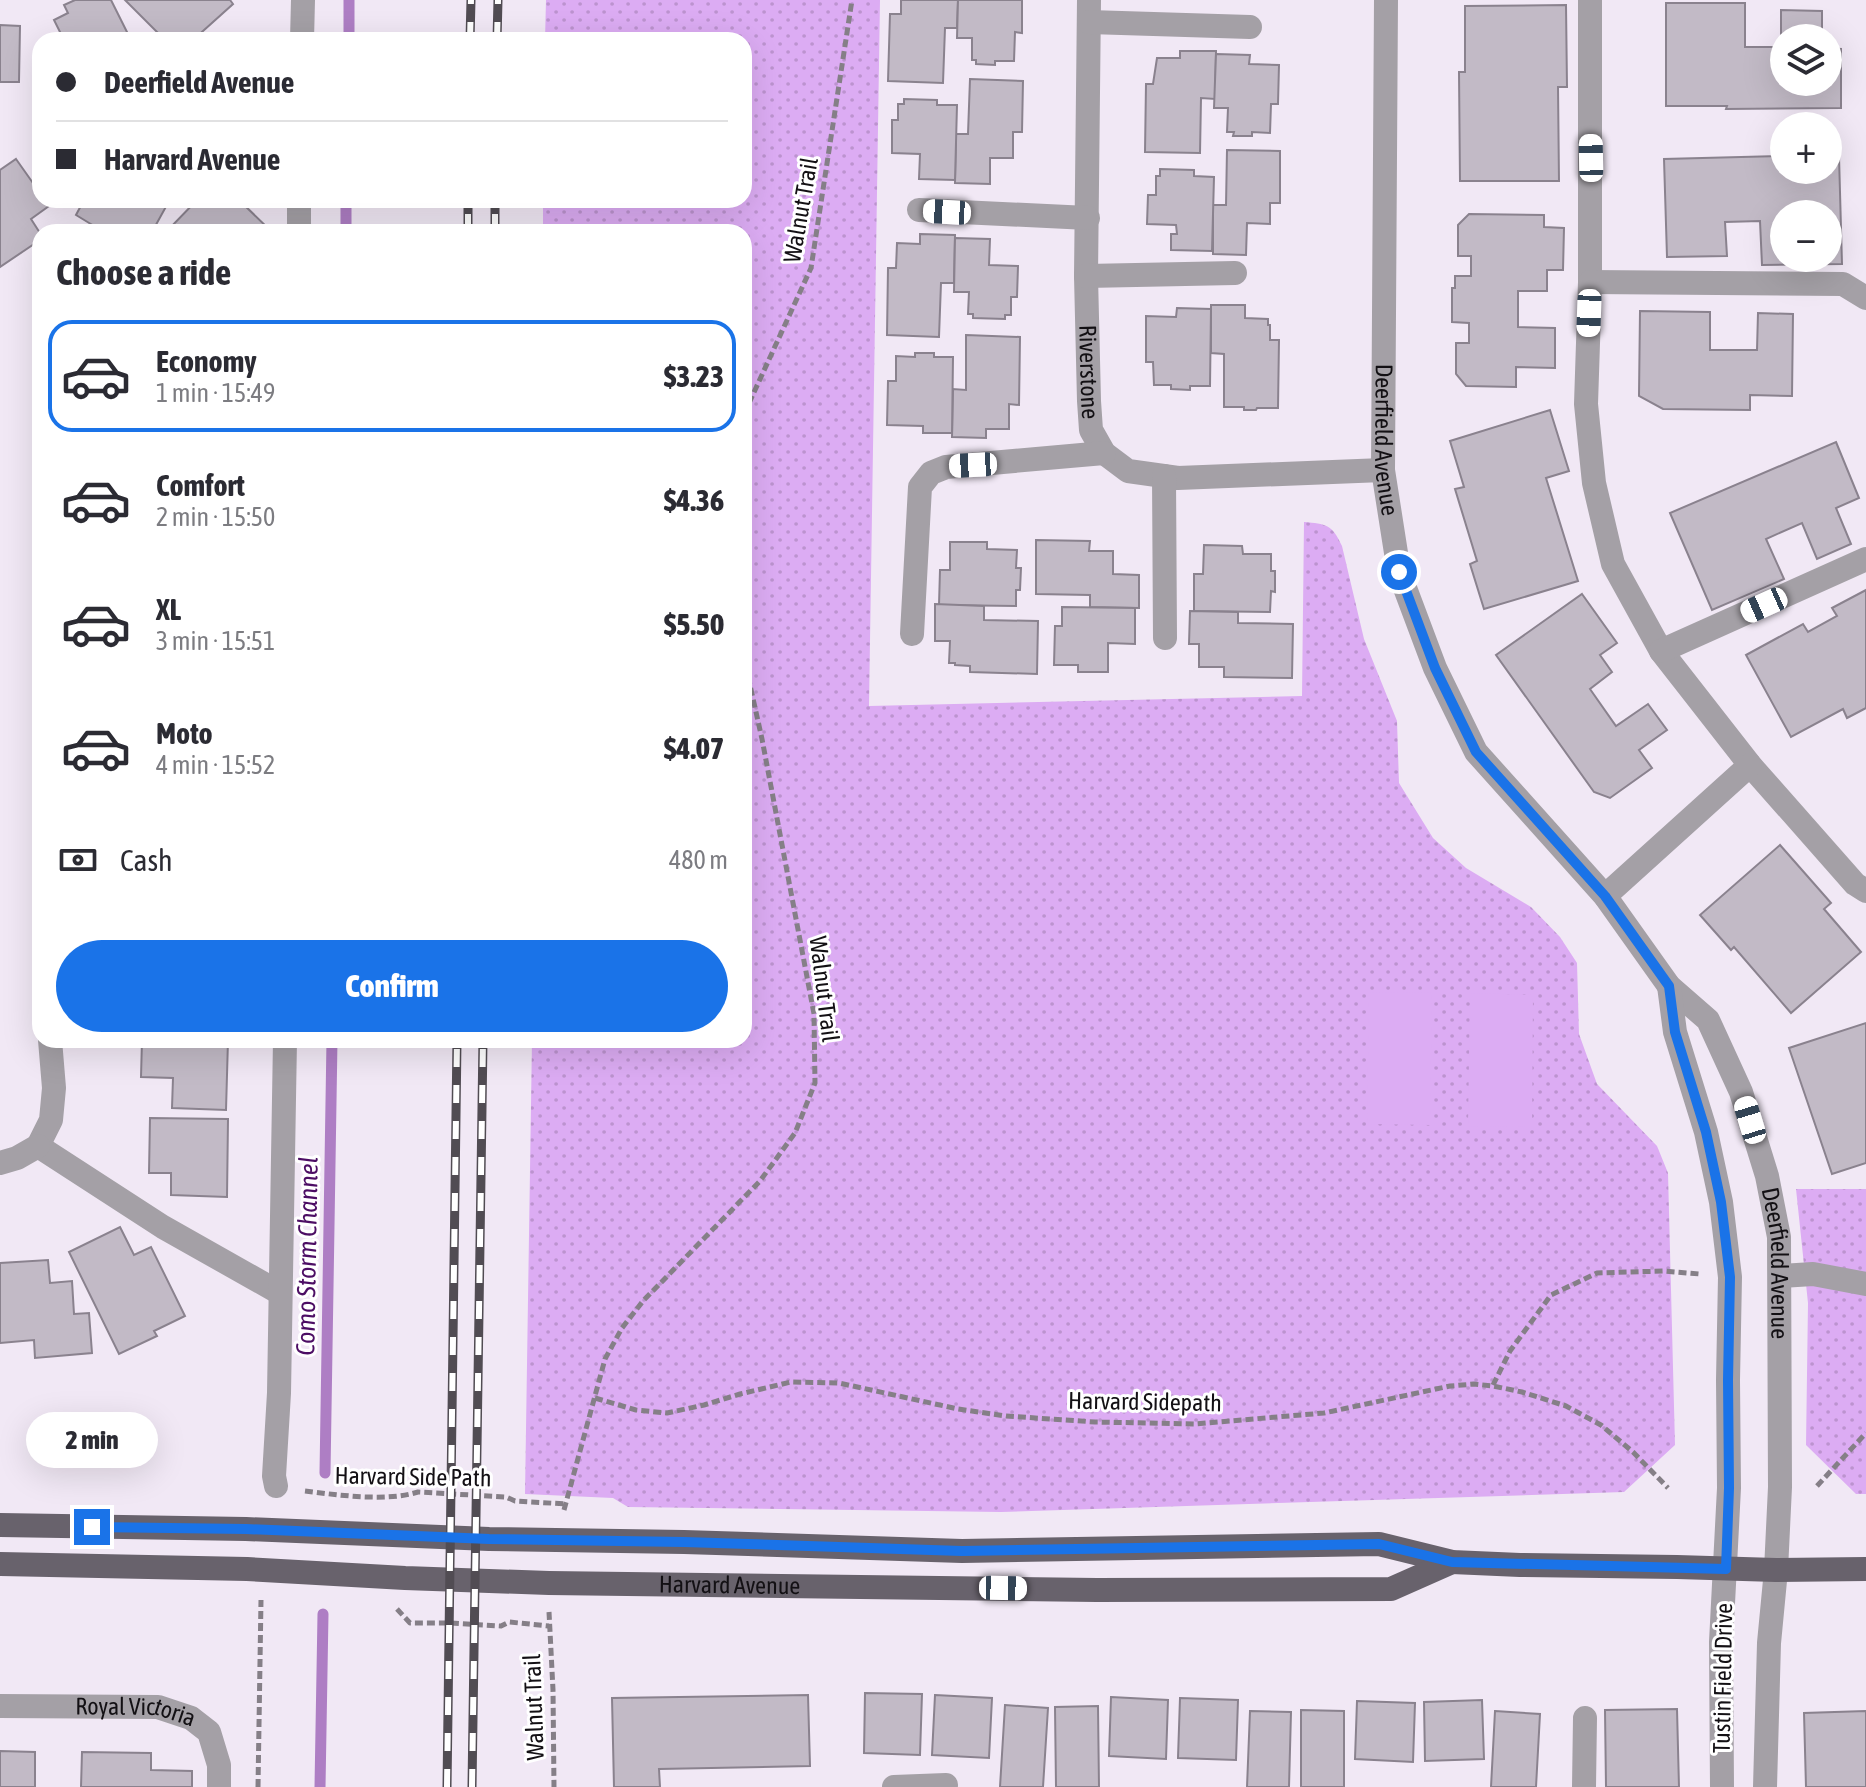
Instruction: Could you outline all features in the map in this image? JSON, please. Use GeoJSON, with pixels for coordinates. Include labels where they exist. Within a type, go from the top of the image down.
{"type":"FeatureCollection","features":[{"type":"Feature","properties":{"kind":"main road","name":"Harvard Avenue"},"geometry":{"type":"LineString","coordinates":[[0,1525],[246,1529],[489,1539],[962,1551],[1379,1544],[1452,1562],[1776,1570],[1866,1569]]}},
{"type":"Feature","properties":{"kind":"main road","name":"Harvard Avenue"},"geometry":{"type":"LineString","coordinates":[[0,1564],[247,1569],[549,1583],[1097,1590],[1391,1589],[1452,1562]]}},
{"type":"Feature","properties":{"kind":"street"},"geometry":{"type":"LineString","coordinates":[[302,32],[303,0]]}},
{"type":"Feature","properties":{"kind":"street","name":"Deerfield Avenue"},"geometry":{"type":"LineString","coordinates":[[1386,0],[1383,470],[1399,572],[1435,668],[1476,752],[1605,896],[1669,986],[1708,1020],[1741,1092],[1767,1176],[1779,1237],[1780,1487],[1776,1570]]}},
{"type":"Feature","properties":{"kind":"street"},"geometry":{"type":"LineString","coordinates":[[1590,0],[1590,282],[1586,404],[1594,483],[1613,564],[1661,651],[1750,765],[1855,884],[1866,891]]}},
{"type":"Feature","properties":{"kind":"street"},"geometry":{"type":"LineString","coordinates":[[1089,11],[1250,27]]}},
{"type":"Feature","properties":{"kind":"street","name":"Riverstone"},"geometry":{"type":"LineString","coordinates":[[1089,11],[1086,276],[1091,430],[1104,453],[1128,471],[1178,478],[1383,470]]}},
{"type":"Feature","properties":{"kind":"street"},"geometry":{"type":"LineString","coordinates":[[919,210],[1088,218]]}},
{"type":"Feature","properties":{"kind":"street"},"geometry":{"type":"LineString","coordinates":[[1086,276],[1235,273]]}},
{"type":"Feature","properties":{"kind":"street"},"geometry":{"type":"LineString","coordinates":[[1590,282],[1843,284],[1866,298]]}},
{"type":"Feature","properties":{"kind":"street"},"geometry":{"type":"LineString","coordinates":[[912,634],[920,487],[931,473],[946,467],[1104,453]]}},
{"type":"Feature","properties":{"kind":"street"},"geometry":{"type":"LineString","coordinates":[[1164,476],[1165,638]]}},
{"type":"Feature","properties":{"kind":"street"},"geometry":{"type":"LineString","coordinates":[[1661,651],[1866,559]]}},
{"type":"Feature","properties":{"kind":"street"},"geometry":{"type":"LineString","coordinates":[[1605,896],[1750,765]]}},
{"type":"Feature","properties":{"kind":"street","name":"Deerfield Avenue"},"geometry":{"type":"LineString","coordinates":[[1669,986],[1675,1032],[1706,1132],[1721,1202],[1730,1277],[1726,1569]]}},
{"type":"Feature","properties":{"kind":"street"},"geometry":{"type":"LineString","coordinates":[[0,1163],[38,1146],[51,1120],[54,1088],[51,1048]]}},
{"type":"Feature","properties":{"kind":"street"},"geometry":{"type":"LineString","coordinates":[[276,1486],[285,1048]]}},
{"type":"Feature","properties":{"kind":"street"},"geometry":{"type":"LineString","coordinates":[[38,1146],[163,1227],[280,1293]]}},
{"type":"Feature","properties":{"kind":"street"},"geometry":{"type":"LineString","coordinates":[[1781,1276],[1813,1274],[1866,1284]]}},
{"type":"Feature","properties":{"kind":"street","name":"Tustin Field Drive"},"geometry":{"type":"LineString","coordinates":[[1722,1787],[1721,1642],[1726,1569]]}},
{"type":"Feature","properties":{"kind":"street","name":"Tustin Field Drive"},"geometry":{"type":"LineString","coordinates":[[1765,1787],[1768,1654],[1776,1570]]}},
{"type":"Feature","properties":{"kind":"street","name":"Royal Victoria"},"geometry":{"type":"LineString","coordinates":[[0,1706],[158,1707],[191,1718],[209,1732],[219,1765],[219,1787]]}},
{"type":"Feature","properties":{"kind":"street"},"geometry":{"type":"LineString","coordinates":[[1584,1787],[1585,1718]]}},
{"type":"Feature","properties":{"kind":"street"},"geometry":{"type":"LineString","coordinates":[[894,1787],[946,1785]]}},
{"type":"Feature","properties":{"kind":"path","name":"Walnut Trail"},"geometry":{"type":"LineString","coordinates":[[752,397],[811,268],[852,0]]}},
{"type":"Feature","properties":{"kind":"path","name":"Walnut Trail"},"geometry":{"type":"LineString","coordinates":[[566,1504],[605,1359],[622,1328],[643,1301],[760,1181],[795,1133],[815,1083],[814,1014],[752,694]]}},
{"type":"Feature","properties":{"kind":"path"},"geometry":{"type":"LineString","coordinates":[[1493,1386],[1510,1351],[1551,1295],[1597,1273],[1663,1271],[1730,1277]]}},
{"type":"Feature","properties":{"kind":"path","name":"Harvard Sidepath"},"geometry":{"type":"LineString","coordinates":[[595,1398],[636,1410],[667,1413],[791,1382],[839,1383],[958,1409],[1006,1416],[1194,1424],[1324,1413],[1450,1386],[1474,1384],[1522,1392],[1566,1406],[1601,1425],[1668,1488]]}},
{"type":"Feature","properties":{"kind":"path"},"geometry":{"type":"LineString","coordinates":[[1817,1486],[1866,1433]]}},
{"type":"Feature","properties":{"kind":"path","name":"Harvard Side Path"},"geometry":{"type":"LineString","coordinates":[[276,1486],[344,1495],[405,1496],[418,1492],[566,1504]]}},
{"type":"Feature","properties":{"kind":"path"},"geometry":{"type":"LineString","coordinates":[[258,1787],[260,1603],[275,1603]]}},
{"type":"Feature","properties":{"kind":"path","name":"Walnut Trail"},"geometry":{"type":"LineString","coordinates":[[394,1605],[410,1623],[501,1626],[509,1622],[549,1626],[554,1787]]}},
{"type":"Feature","properties":{"kind":"shaded area"},"geometry":{"type":"Polygon","coordinates":[[[546,0],[880,0],[869,706],[1302,696],[1304,522],[1323,525],[1335,533],[1342,546],[1364,639],[1397,721],[1399,783],[1433,838],[1466,868],[1531,907],[1560,937],[1577,963],[1579,1034],[1597,1084],[1657,1146],[1668,1173],[1675,1445],[1624,1492],[1001,1512],[628,1507],[613,1498],[525,1494],[532,1048],[752,1048],[752,224],[543,224],[543,208],[752,208],[752,32],[545,32],[546,0]]]}},
{"type":"Feature","properties":{"kind":"shaded area"},"geometry":{"type":"Polygon","coordinates":[[[1369,992],[1432,993],[1430,1125],[1367,1124],[1369,992]]]}},
{"type":"Feature","properties":{"kind":"shaded area"},"geometry":{"type":"Polygon","coordinates":[[[1470,993],[1533,995],[1532,1127],[1468,1126],[1470,993]]]}},
{"type":"Feature","properties":{"kind":"shaded area"},"geometry":{"type":"Polygon","coordinates":[[[1796,1189],[1866,1189],[1866,1494],[1856,1494],[1806,1445],[1808,1303],[1796,1189]]]}},
{"type":"Feature","properties":{"kind":"building"},"geometry":{"type":"Polygon","coordinates":[[[75,0],[111,0],[127,32],[60,32],[54,20],[68,13],[64,5],[75,0]]]}},
{"type":"Feature","properties":{"kind":"building"},"geometry":{"type":"Polygon","coordinates":[[[125,0],[230,0],[233,4],[202,32],[157,32],[125,0]]]}},
{"type":"Feature","properties":{"kind":"building"},"geometry":{"type":"Polygon","coordinates":[[[901,0],[958,0],[957,28],[945,28],[943,83],[888,81],[890,14],[901,14],[901,0]]]}},
{"type":"Feature","properties":{"kind":"building"},"geometry":{"type":"Polygon","coordinates":[[[958,0],[1022,0],[1022,33],[1015,32],[1014,61],[995,61],[995,65],[976,64],[976,60],[972,60],[972,38],[957,38],[958,0]]]}},
{"type":"Feature","properties":{"kind":"building"},"geometry":{"type":"Polygon","coordinates":[[[1666,3],[1745,3],[1745,47],[1770,47],[1770,96],[1841,96],[1841,108],[1666,106],[1666,3]]]}},
{"type":"Feature","properties":{"kind":"building"},"geometry":{"type":"Polygon","coordinates":[[[1566,5],[1567,87],[1558,87],[1559,181],[1460,181],[1459,72],[1465,72],[1465,6],[1566,5]]]}},
{"type":"Feature","properties":{"kind":"building"},"geometry":{"type":"Polygon","coordinates":[[[1781,10],[1822,11],[1822,24],[1781,24],[1781,10]]]}},
{"type":"Feature","properties":{"kind":"building"},"geometry":{"type":"Polygon","coordinates":[[[0,25],[20,26],[19,82],[0,82],[0,25]]]}},
{"type":"Feature","properties":{"kind":"building"},"geometry":{"type":"Polygon","coordinates":[[[1180,51],[1216,51],[1215,99],[1201,98],[1200,153],[1145,152],[1146,84],[1153,84],[1157,58],[1180,58],[1180,51]]]}},
{"type":"Feature","properties":{"kind":"building"},"geometry":{"type":"Polygon","coordinates":[[[1216,54],[1250,55],[1249,64],[1279,65],[1278,104],[1271,104],[1270,133],[1252,132],[1252,136],[1233,136],[1234,132],[1227,132],[1228,108],[1214,108],[1216,54]]]}},
{"type":"Feature","properties":{"kind":"building"},"geometry":{"type":"Polygon","coordinates":[[[970,79],[1023,81],[1022,132],[1013,132],[1013,158],[990,158],[990,184],[955,183],[956,134],[968,134],[970,79]]]}},
{"type":"Feature","properties":{"kind":"building"},"geometry":{"type":"Polygon","coordinates":[[[904,99],[937,100],[937,105],[957,105],[955,180],[919,179],[920,154],[892,153],[892,120],[898,120],[898,104],[904,104],[904,99]]]}},
{"type":"Feature","properties":{"kind":"building"},"geometry":{"type":"Polygon","coordinates":[[[1227,150],[1280,151],[1280,203],[1270,203],[1270,224],[1247,223],[1246,255],[1213,254],[1213,205],[1226,205],[1227,150]]]}},
{"type":"Feature","properties":{"kind":"building"},"geometry":{"type":"Polygon","coordinates":[[[1770,156],[1770,184],[1840,184],[1840,200],[1770,200],[1770,265],[1762,265],[1760,221],[1725,222],[1727,256],[1667,257],[1664,159],[1770,156]]]}},
{"type":"Feature","properties":{"kind":"building"},"geometry":{"type":"Polygon","coordinates":[[[16,159],[32,182],[32,208],[46,208],[31,219],[34,224],[32,245],[0,267],[0,170],[16,159]]]}},
{"type":"Feature","properties":{"kind":"building"},"geometry":{"type":"Polygon","coordinates":[[[1160,169],[1194,170],[1194,176],[1214,177],[1212,251],[1171,250],[1171,234],[1177,234],[1176,225],[1147,224],[1148,195],[1156,195],[1156,176],[1160,176],[1160,169]]]}},
{"type":"Feature","properties":{"kind":"building"},"geometry":{"type":"Polygon","coordinates":[[[80,208],[165,208],[156,224],[91,224],[76,215],[80,208]]]}},
{"type":"Feature","properties":{"kind":"building"},"geometry":{"type":"Polygon","coordinates":[[[189,208],[247,208],[264,224],[174,224],[189,208]]]}},
{"type":"Feature","properties":{"kind":"building"},"geometry":{"type":"Polygon","coordinates":[[[1469,214],[1544,215],[1544,227],[1564,228],[1563,270],[1547,270],[1547,291],[1518,291],[1518,327],[1555,328],[1555,368],[1516,367],[1516,387],[1466,386],[1456,374],[1456,343],[1469,343],[1469,323],[1452,322],[1452,288],[1455,288],[1455,276],[1471,276],[1471,256],[1458,256],[1458,225],[1469,214]]]}},
{"type":"Feature","properties":{"kind":"building"},"geometry":{"type":"Polygon","coordinates":[[[920,234],[955,235],[954,283],[941,283],[939,337],[887,335],[888,268],[896,268],[897,243],[920,244],[920,234]]]}},
{"type":"Feature","properties":{"kind":"building"},"geometry":{"type":"Polygon","coordinates":[[[955,238],[990,239],[989,265],[1018,266],[1017,297],[1011,297],[1011,315],[1005,315],[1005,319],[973,318],[973,314],[968,314],[969,292],[954,292],[955,238]]]}},
{"type":"Feature","properties":{"kind":"building"},"geometry":{"type":"Polygon","coordinates":[[[1211,305],[1245,305],[1245,318],[1268,319],[1270,340],[1279,340],[1278,408],[1244,410],[1244,407],[1224,407],[1224,354],[1211,353],[1211,305]]]}},
{"type":"Feature","properties":{"kind":"building"},"geometry":{"type":"Polygon","coordinates":[[[1177,308],[1211,309],[1210,386],[1190,386],[1190,390],[1154,385],[1153,362],[1146,362],[1146,316],[1176,317],[1177,308]]]}},
{"type":"Feature","properties":{"kind":"building"},"geometry":{"type":"Polygon","coordinates":[[[1640,311],[1710,312],[1710,350],[1757,350],[1758,313],[1793,314],[1792,396],[1750,395],[1750,410],[1663,409],[1639,396],[1640,311]]]}},
{"type":"Feature","properties":{"kind":"building"},"geometry":{"type":"Polygon","coordinates":[[[966,335],[1020,337],[1019,405],[1009,404],[1009,429],[986,429],[986,438],[952,437],[953,389],[966,390],[966,335]]]}},
{"type":"Feature","properties":{"kind":"building"},"geometry":{"type":"Polygon","coordinates":[[[915,353],[953,357],[952,433],[923,433],[923,426],[887,425],[888,381],[896,381],[896,356],[915,357],[915,353]]]}},
{"type":"Feature","properties":{"kind":"building"},"geometry":{"type":"Polygon","coordinates":[[[1550,410],[1569,471],[1546,478],[1578,581],[1484,609],[1470,564],[1477,561],[1455,489],[1464,487],[1450,441],[1550,410]]]}},
{"type":"Feature","properties":{"kind":"building"},"geometry":{"type":"Polygon","coordinates":[[[1836,442],[1859,498],[1836,508],[1851,544],[1817,559],[1802,523],[1766,539],[1784,579],[1712,610],[1670,513],[1836,442]]]}},
{"type":"Feature","properties":{"kind":"building"},"geometry":{"type":"Polygon","coordinates":[[[1036,540],[1090,541],[1089,551],[1113,551],[1113,574],[1139,575],[1139,608],[1090,607],[1090,595],[1036,594],[1036,540]]]}},
{"type":"Feature","properties":{"kind":"building"},"geometry":{"type":"Polygon","coordinates":[[[950,542],[987,542],[987,549],[1017,550],[1016,568],[1021,568],[1016,606],[939,605],[940,570],[950,570],[950,542]]]}},
{"type":"Feature","properties":{"kind":"building"},"geometry":{"type":"Polygon","coordinates":[[[1204,545],[1242,546],[1243,554],[1271,554],[1275,592],[1271,591],[1270,612],[1194,611],[1194,574],[1203,574],[1204,545]]]}},
{"type":"Feature","properties":{"kind":"building"},"geometry":{"type":"Polygon","coordinates":[[[1866,590],[1866,708],[1847,718],[1843,709],[1791,737],[1746,655],[1803,624],[1808,632],[1837,616],[1832,608],[1866,590]]]}},
{"type":"Feature","properties":{"kind":"building"},"geometry":{"type":"Polygon","coordinates":[[[1582,594],[1617,643],[1600,655],[1612,672],[1590,689],[1616,726],[1648,704],[1667,730],[1639,750],[1652,768],[1610,798],[1594,792],[1496,655],[1582,594]]]}},
{"type":"Feature","properties":{"kind":"building"},"geometry":{"type":"Polygon","coordinates":[[[935,604],[984,606],[984,620],[1038,621],[1037,674],[970,672],[970,666],[949,663],[950,641],[935,641],[935,604]]]}},
{"type":"Feature","properties":{"kind":"building"},"geometry":{"type":"Polygon","coordinates":[[[1062,607],[1135,608],[1135,644],[1108,643],[1108,672],[1078,672],[1078,665],[1054,665],[1055,626],[1062,626],[1062,607]]]}},
{"type":"Feature","properties":{"kind":"building"},"geometry":{"type":"Polygon","coordinates":[[[1190,611],[1238,612],[1238,623],[1293,624],[1292,678],[1224,677],[1224,667],[1199,667],[1199,644],[1189,644],[1190,611]]]}},
{"type":"Feature","properties":{"kind":"building"},"geometry":{"type":"Polygon","coordinates":[[[1780,845],[1831,903],[1824,909],[1861,952],[1791,1013],[1734,947],[1731,950],[1700,915],[1780,845]]]}},
{"type":"Feature","properties":{"kind":"building"},"geometry":{"type":"Polygon","coordinates":[[[1866,1023],[1866,1163],[1832,1174],[1789,1048],[1866,1023]]]}},
{"type":"Feature","properties":{"kind":"building"},"geometry":{"type":"Polygon","coordinates":[[[142,1048],[228,1048],[226,1110],[172,1108],[173,1078],[141,1077],[142,1048]]]}},
{"type":"Feature","properties":{"kind":"building"},"geometry":{"type":"Polygon","coordinates":[[[150,1118],[228,1119],[227,1197],[171,1195],[171,1173],[149,1173],[150,1118]]]}},
{"type":"Feature","properties":{"kind":"building"},"geometry":{"type":"Polygon","coordinates":[[[120,1227],[134,1255],[151,1247],[185,1316],[154,1331],[157,1336],[119,1354],[69,1252],[120,1227]]]}},
{"type":"Feature","properties":{"kind":"building"},"geometry":{"type":"Polygon","coordinates":[[[48,1260],[50,1283],[72,1281],[74,1314],[89,1313],[92,1353],[35,1358],[34,1340],[0,1343],[0,1263],[48,1260]]]}},
{"type":"Feature","properties":{"kind":"building"},"geometry":{"type":"Polygon","coordinates":[[[865,1693],[922,1694],[920,1755],[864,1753],[865,1693]]]}},
{"type":"Feature","properties":{"kind":"building"},"geometry":{"type":"Polygon","coordinates":[[[808,1695],[810,1766],[659,1769],[660,1787],[614,1787],[612,1698],[808,1695]]]}},
{"type":"Feature","properties":{"kind":"building"},"geometry":{"type":"Polygon","coordinates":[[[935,1695],[992,1698],[989,1758],[932,1755],[935,1695]]]}},
{"type":"Feature","properties":{"kind":"building"},"geometry":{"type":"Polygon","coordinates":[[[1111,1697],[1168,1700],[1166,1759],[1109,1756],[1111,1697]]]}},
{"type":"Feature","properties":{"kind":"building"},"geometry":{"type":"Polygon","coordinates":[[[1180,1698],[1238,1700],[1236,1760],[1178,1758],[1180,1698]]]}},
{"type":"Feature","properties":{"kind":"building"},"geometry":{"type":"Polygon","coordinates":[[[1482,1700],[1484,1759],[1425,1761],[1424,1702],[1482,1700]]]}},
{"type":"Feature","properties":{"kind":"building"},"geometry":{"type":"Polygon","coordinates":[[[1357,1701],[1415,1703],[1413,1762],[1355,1759],[1357,1701]]]}},
{"type":"Feature","properties":{"kind":"building"},"geometry":{"type":"Polygon","coordinates":[[[1005,1705],[1048,1708],[1043,1787],[1000,1787],[1005,1705]]]}},
{"type":"Feature","properties":{"kind":"building"},"geometry":{"type":"Polygon","coordinates":[[[1098,1706],[1099,1787],[1056,1787],[1055,1707],[1098,1706]]]}},
{"type":"Feature","properties":{"kind":"building"},"geometry":{"type":"Polygon","coordinates":[[[1677,1709],[1679,1787],[1606,1787],[1605,1710],[1677,1709]]]}},
{"type":"Feature","properties":{"kind":"building"},"geometry":{"type":"Polygon","coordinates":[[[1301,1710],[1344,1711],[1344,1787],[1301,1787],[1301,1710]]]}},
{"type":"Feature","properties":{"kind":"building"},"geometry":{"type":"Polygon","coordinates":[[[1250,1711],[1291,1712],[1289,1787],[1247,1787],[1250,1711]]]}},
{"type":"Feature","properties":{"kind":"building"},"geometry":{"type":"Polygon","coordinates":[[[1495,1711],[1540,1714],[1536,1787],[1491,1787],[1495,1711]]]}},
{"type":"Feature","properties":{"kind":"building"},"geometry":{"type":"Polygon","coordinates":[[[1866,1711],[1866,1787],[1806,1787],[1804,1713],[1866,1711]]]}},
{"type":"Feature","properties":{"kind":"building"},"geometry":{"type":"Polygon","coordinates":[[[0,1751],[35,1752],[35,1787],[0,1787],[0,1751]]]}},
{"type":"Feature","properties":{"kind":"building"},"geometry":{"type":"Polygon","coordinates":[[[82,1752],[151,1753],[151,1770],[192,1771],[192,1787],[81,1787],[82,1752]]]}},
{"type":"Feature","properties":{"kind":"waterway","name":"Como Storm Channel"},"geometry":{"type":"LineString","coordinates":[[349,0],[349,32]]}},
{"type":"Feature","properties":{"kind":"waterway","name":"Como Storm Channel"},"geometry":{"type":"LineString","coordinates":[[346,208],[346,224]]}},
{"type":"Feature","properties":{"kind":"waterway","name":"Como Storm Channel"},"geometry":{"type":"LineString","coordinates":[[325,1473],[332,1048]]}},
{"type":"Feature","properties":{"kind":"waterway","name":"Como Storm Channel"},"geometry":{"type":"LineString","coordinates":[[320,1787],[323,1614]]}},
{"type":"Feature","properties":{"kind":"railway"},"geometry":{"type":"LineString","coordinates":[[470,32],[471,0]]}},
{"type":"Feature","properties":{"kind":"railway"},"geometry":{"type":"LineString","coordinates":[[497,32],[498,0]]}},
{"type":"Feature","properties":{"kind":"railway"},"geometry":{"type":"LineString","coordinates":[[468,208],[468,224]]}},
{"type":"Feature","properties":{"kind":"railway"},"geometry":{"type":"LineString","coordinates":[[495,208],[495,224]]}},
{"type":"Feature","properties":{"kind":"railway"},"geometry":{"type":"LineString","coordinates":[[447,1787],[457,1048]]}},
{"type":"Feature","properties":{"kind":"railway"},"geometry":{"type":"LineString","coordinates":[[472,1787],[483,1048]]}},
{"type":"Feature","properties":{"kind":"route"},"geometry":{"type":"LineString","coordinates":[[92,1527],[962,1551],[1379,1544],[1452,1562],[1726,1569],[1730,1277],[1721,1202],[1706,1132],[1675,1032],[1669,986],[1605,896],[1476,752],[1435,668],[1399,572]]}}]}
